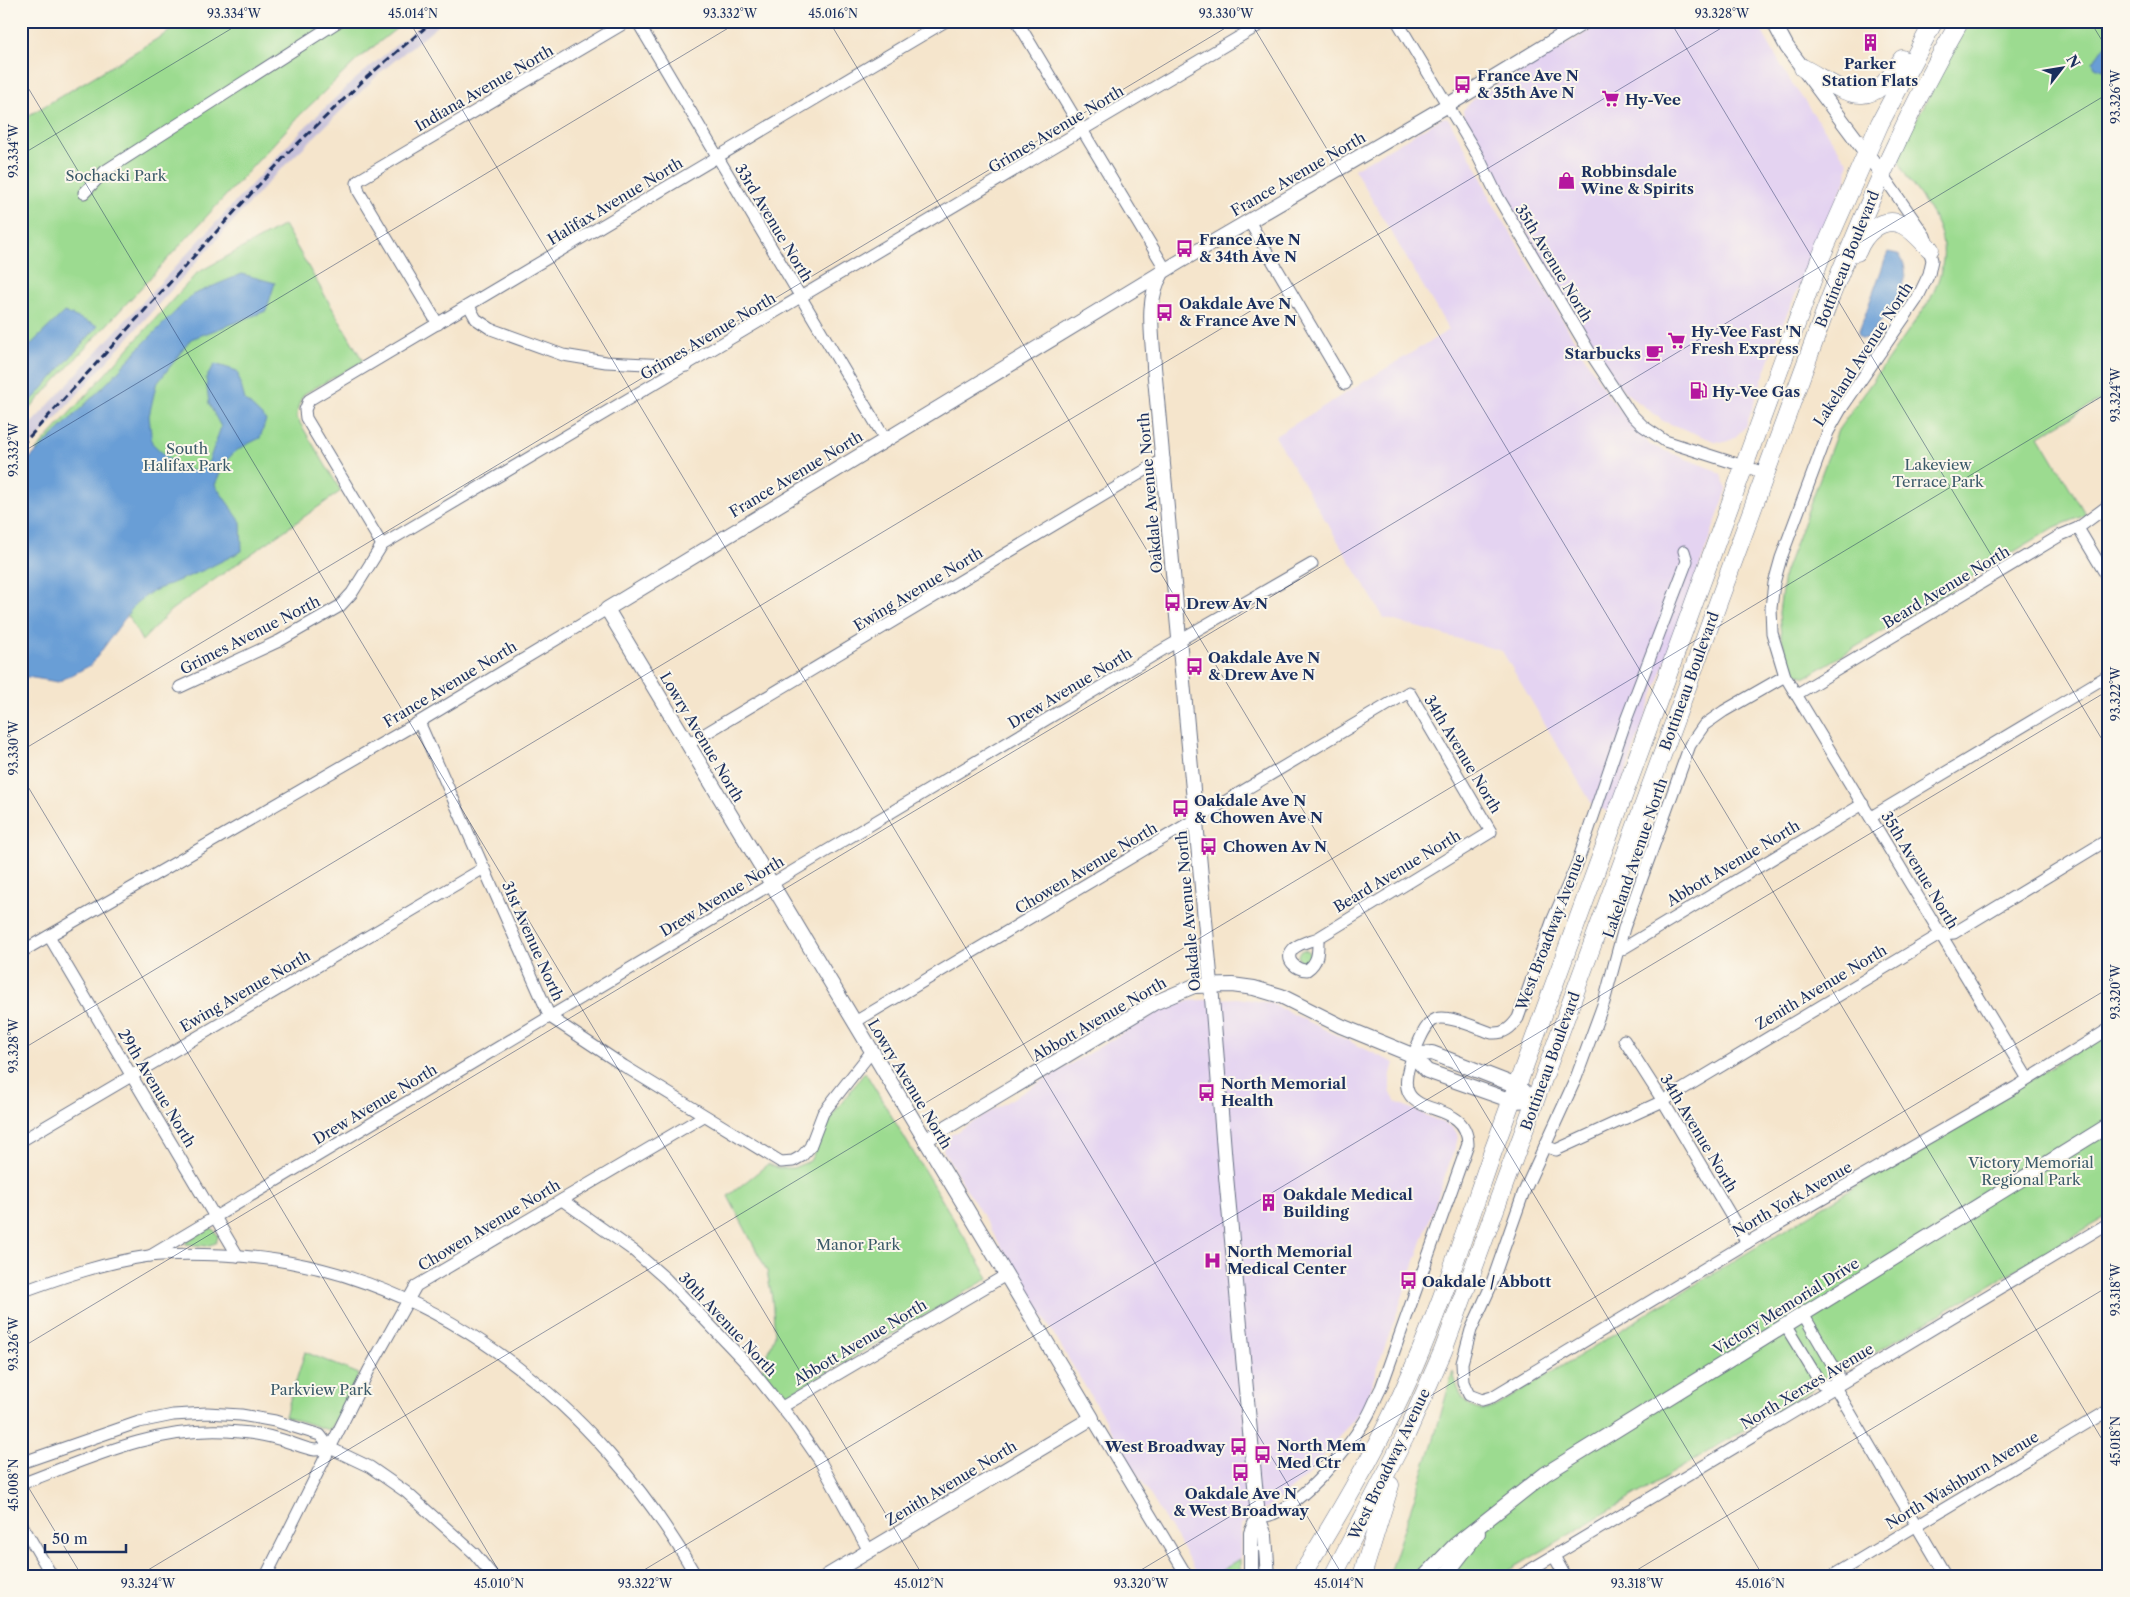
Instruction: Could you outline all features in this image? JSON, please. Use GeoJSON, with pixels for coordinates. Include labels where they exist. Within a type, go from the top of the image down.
{"type":"FeatureCollection","features":[{"type":"Feature","properties":{"kind":"main road"},"geometry":{"type":"LineString","coordinates":[[1802,68],[1848,92],[1858,96],[1868,95],[1885,84],[1898,66],[1923,21]]}},
{"type":"Feature","properties":{"kind":"main road","name":"Bottineau Boulevard"},"geometry":{"type":"LineString","coordinates":[[1432,1320],[1461,1246],[1514,1093],[1820,259],[1880,123],[1934,21]]}},
{"type":"Feature","properties":{"kind":"main road","name":"Bottineau Boulevard"},"geometry":{"type":"LineString","coordinates":[[1444,1351],[1777,438],[1830,298],[1912,108],[1960,21]]}},
{"type":"Feature","properties":{"kind":"main road"},"geometry":{"type":"LineString","coordinates":[[1777,438],[1812,375],[1860,245],[1866,236],[1881,224],[1903,225],[1930,249]]}},
{"type":"Feature","properties":{"kind":"main road","name":"West Broadway Avenue"},"geometry":{"type":"LineString","coordinates":[[1301,1576],[1370,1458],[1401,1395],[1432,1320]]}},
{"type":"Feature","properties":{"kind":"main road","name":"West Broadway Avenue"},"geometry":{"type":"LineString","coordinates":[[1333,1576],[1407,1433],[1444,1351]]}},
{"type":"Feature","properties":{"kind":"main road"},"geometry":{"type":"LineString","coordinates":[[1362,1576],[1389,1488],[1410,1439],[1425,1393]]}},
{"type":"Feature","properties":{"kind":"street"},"geometry":{"type":"LineString","coordinates":[[84,193],[105,171],[339,21]]}},
{"type":"Feature","properties":{"kind":"street","name":"Indiana Avenue North"},"geometry":{"type":"LineString","coordinates":[[438,324],[359,192],[357,184],[364,176],[628,21]]}},
{"type":"Feature","properties":{"kind":"street","name":"33rd Avenue North"},"geometry":{"type":"LineString","coordinates":[[637,21],[885,439]]}},
{"type":"Feature","properties":{"kind":"street","name":"Halifax Avenue North"},"geometry":{"type":"LineString","coordinates":[[382,545],[306,418],[305,410],[309,400],[946,21]]}},
{"type":"Feature","properties":{"kind":"street"},"geometry":{"type":"LineString","coordinates":[[1017,21],[1164,272]]}},
{"type":"Feature","properties":{"kind":"street","name":"Grimes Avenue North"},"geometry":{"type":"LineString","coordinates":[[180,687],[286,638],[340,606],[363,577],[382,545],[687,366],[1266,21]]}},
{"type":"Feature","properties":{"kind":"street","name":"35th Avenue North"},"geometry":{"type":"LineString","coordinates":[[1397,21],[1478,156],[1502,205],[1588,351],[1630,413],[1643,426],[1665,441],[1765,473]]}},
{"type":"Feature","properties":{"kind":"street","name":"France Avenue North"},"geometry":{"type":"LineString","coordinates":[[21,952],[419,722],[885,439],[1586,21]]}},
{"type":"Feature","properties":{"kind":"street"},"geometry":{"type":"LineString","coordinates":[[1773,21],[1802,68],[1882,174]]}},
{"type":"Feature","properties":{"kind":"street","name":"Lakeland Avenue North"},"geometry":{"type":"LineString","coordinates":[[1492,1396],[1482,1400],[1469,1395],[1463,1382],[1462,1363],[1471,1330],[1490,1288],[1523,1194],[1576,1078],[1604,1002],[1624,928],[1690,745],[1704,725],[1724,710],[1786,676],[1772,634],[1771,608],[1774,583],[1781,558],[1828,432],[1841,409],[1926,285],[1932,260],[1925,236],[1882,174]]}},
{"type":"Feature","properties":{"kind":"street"},"geometry":{"type":"LineString","coordinates":[[1249,221],[1345,384]]}},
{"type":"Feature","properties":{"kind":"street","name":"Oakdale Avenue North"},"geometry":{"type":"LineString","coordinates":[[1164,272],[1156,283],[1151,300],[1154,367],[1164,460],[1211,985],[1226,1176],[1258,1517],[1265,1536],[1268,1576]]}},
{"type":"Feature","properties":{"kind":"street"},"geometry":{"type":"LineString","coordinates":[[469,306],[476,319],[491,329],[563,354],[606,362],[687,366]]}},
{"type":"Feature","properties":{"kind":"street","name":"Ewing Avenue North"},"geometry":{"type":"LineString","coordinates":[[688,744],[1164,460]]}},
{"type":"Feature","properties":{"kind":"street","name":"Beard Avenue North"},"geometry":{"type":"LineString","coordinates":[[1797,694],[2061,535],[2078,528],[2109,505]]}},
{"type":"Feature","properties":{"kind":"street"},"geometry":{"type":"LineString","coordinates":[[2078,528],[2109,580]]}},
{"type":"Feature","properties":{"kind":"street","name":"West Broadway Avenue"},"geometry":{"type":"LineString","coordinates":[[1258,1517],[1271,1515],[1288,1506],[1318,1480],[1364,1422],[1381,1388],[1468,1144],[1466,1129],[1461,1122],[1454,1117],[1416,1102],[1407,1093],[1405,1086],[1412,1055],[1427,1026],[1433,1020],[1446,1018],[1499,1034],[1513,1025],[1518,1018],[1553,919],[1577,864],[1626,720],[1687,561],[1684,551]]}},
{"type":"Feature","properties":{"kind":"street","name":"Drew Avenue North"},"geometry":{"type":"LineString","coordinates":[[150,1256],[1179,641],[1312,564]]}},
{"type":"Feature","properties":{"kind":"street","name":"Lowry Avenue North"},"geometry":{"type":"LineString","coordinates":[[606,609],[1187,1576]]}},
{"type":"Feature","properties":{"kind":"street"},"geometry":{"type":"LineString","coordinates":[[1871,817],[2109,674]]}},
{"type":"Feature","properties":{"kind":"street","name":"35th Avenue North"},"geometry":{"type":"LineString","coordinates":[[1786,676],[2028,1079]]}},
{"type":"Feature","properties":{"kind":"street","name":"Chowen Avenue North"},"geometry":{"type":"LineString","coordinates":[[855,1022],[1409,692]]}},
{"type":"Feature","properties":{"kind":"street","name":"34th Avenue North"},"geometry":{"type":"LineString","coordinates":[[1409,692],[1491,832]]}},
{"type":"Feature","properties":{"kind":"street","name":"31st Avenue North"},"geometry":{"type":"LineString","coordinates":[[419,722],[550,1017],[704,1116],[781,1162],[793,1161],[810,1148],[823,1113],[872,1051]]}},
{"type":"Feature","properties":{"kind":"street","name":"Abbott Avenue North"},"geometry":{"type":"LineString","coordinates":[[1618,950],[1864,804]]}},
{"type":"Feature","properties":{"kind":"street","name":"Beard Avenue North"},"geometry":{"type":"LineString","coordinates":[[1318,938],[1491,832]]}},
{"type":"Feature","properties":{"kind":"street","name":"Zenith Avenue North"},"geometry":{"type":"LineString","coordinates":[[1545,1146],[1556,1150],[1663,1101],[1941,934],[1954,933],[2109,839]]}},
{"type":"Feature","properties":{"kind":"street","name":"Ewing Avenue North"},"geometry":{"type":"LineString","coordinates":[[21,1141],[484,868]]}},
{"type":"Feature","properties":{"kind":"street","name":"29th Avenue North"},"geometry":{"type":"LineString","coordinates":[[49,936],[238,1256]]}},
{"type":"Feature","properties":{"kind":"street","name":"Abbott Avenue North"},"geometry":{"type":"LineString","coordinates":[[925,1140],[1154,1003],[1194,986],[1211,985],[1254,988],[1275,994],[1298,1003],[1347,1029],[1412,1055],[1432,1053],[1514,1093],[1535,1100]]}},
{"type":"Feature","properties":{"kind":"street","name":"North York Avenue"},"geometry":{"type":"LineString","coordinates":[[1492,1396],[1747,1243],[2028,1079],[2109,1029]]}},
{"type":"Feature","properties":{"kind":"street","name":"34th Avenue North"},"geometry":{"type":"LineString","coordinates":[[1624,1040],[1663,1101],[1747,1243]]}},
{"type":"Feature","properties":{"kind":"street","name":"Chowen Avenue North"},"geometry":{"type":"LineString","coordinates":[[266,1576],[369,1370],[407,1299],[416,1286],[704,1116]]}},
{"type":"Feature","properties":{"kind":"street","name":"Victory Memorial Drive"},"geometry":{"type":"LineString","coordinates":[[1486,1522],[1545,1474],[2109,1124]]}},
{"type":"Feature","properties":{"kind":"street","name":"30th Avenue North"},"geometry":{"type":"LineString","coordinates":[[562,1200],[634,1251],[666,1279],[747,1364],[782,1407],[820,1461],[869,1550]]}},
{"type":"Feature","properties":{"kind":"street","name":"North Xerxes Avenue"},"geometry":{"type":"LineString","coordinates":[[1520,1576],[2109,1223]]}},
{"type":"Feature","properties":{"kind":"street"},"geometry":{"type":"LineString","coordinates":[[21,1292],[90,1269],[150,1256],[238,1256],[296,1263],[334,1272],[374,1285],[407,1299],[460,1326],[543,1389],[582,1425],[618,1464],[651,1505],[696,1576]]}},
{"type":"Feature","properties":{"kind":"street","name":"Abbott Avenue North"},"geometry":{"type":"LineString","coordinates":[[782,1407],[1006,1275]]}},
{"type":"Feature","properties":{"kind":"street"},"geometry":{"type":"LineString","coordinates":[[1803,1314],[1838,1374],[1835,1387],[1946,1576]]}},
{"type":"Feature","properties":{"kind":"street"},"geometry":{"type":"LineString","coordinates":[[1785,1325],[1821,1384],[1835,1387]]}},
{"type":"Feature","properties":{"kind":"street","name":"North Washburn Avenue"},"geometry":{"type":"LineString","coordinates":[[1832,1576],[2109,1410]]}},
{"type":"Feature","properties":{"kind":"street"},"geometry":{"type":"LineString","coordinates":[[21,1463],[139,1422],[173,1415],[207,1413],[241,1415],[275,1421],[320,1435],[330,1448],[370,1467],[406,1492],[468,1548],[493,1576]]}},
{"type":"Feature","properties":{"kind":"street","name":"Zenith Avenue North"},"geometry":{"type":"LineString","coordinates":[[828,1576],[1092,1418]]}},
{"type":"Feature","properties":{"kind":"street"},"geometry":{"type":"LineString","coordinates":[[21,1484],[146,1438],[178,1432],[210,1430],[242,1432],[274,1437],[314,1450],[330,1448]]}},
{"type":"Feature","properties":{"kind":"street","name":"Oakdale Avenue North"},"geometry":{"type":"LineString","coordinates":[[1251,1576],[1251,1532],[1258,1517]]}},
{"type":"Feature","properties":{"kind":"street"},"geometry":{"type":"LineString","coordinates":[[1425,1576],[1455,1545],[1486,1522]]}},
{"type":"Feature","properties":{"kind":"street"},"geometry":{"type":"LineString","coordinates":[[1446,1576],[1486,1522]]}},
{"type":"Feature","properties":{"kind":"street"},"geometry":{"type":"LineString","coordinates":[[21,1523],[52,1576]]}},
{"type":"Feature","properties":{"kind":"street"},"geometry":{"type":"LineString","coordinates":[[1554,1556],[1566,1576]]}},
{"type":"Feature","properties":{"kind":"shaded area"},"geometry":{"type":"Polygon","coordinates":[[[425,21],[443,21],[382,71],[273,177],[21,457],[21,435],[123,323],[302,130],[352,82],[425,21]]]}},
{"type":"Feature","properties":{"kind":"shaded area"},"geometry":{"type":"Polygon","coordinates":[[[1606,21],[1756,21],[1789,79],[1848,163],[1847,177],[1780,330],[1746,426],[1733,439],[1725,442],[1714,441],[1663,421],[1625,392],[1617,383],[1504,194],[1464,118],[1463,110],[1475,98],[1606,21]]]}},
{"type":"Feature","properties":{"kind":"shaded area"},"geometry":{"type":"Polygon","coordinates":[[[1444,117],[1448,118],[1479,172],[1491,200],[1608,396],[1650,445],[1712,469],[1721,475],[1727,490],[1611,813],[1592,804],[1502,651],[1384,618],[1275,436],[1449,330],[1354,169],[1444,117]]]}},
{"type":"Feature","properties":{"kind":"shaded area","name":"North Memorial Medical Center"},"geometry":{"type":"Polygon","coordinates":[[[1237,998],[1270,1003],[1394,1063],[1390,1077],[1390,1091],[1396,1102],[1452,1127],[1459,1136],[1364,1406],[1309,1474],[1274,1503],[1241,1525],[1240,1559],[1226,1573],[1218,1576],[1199,1576],[943,1150],[946,1138],[1160,1011],[1186,1001],[1237,998]]]}},
{"type":"Feature","properties":{"kind":"green space","name":"Sochacki Park"},"geometry":{"type":"Polygon","coordinates":[[[187,21],[406,21],[358,59],[300,115],[21,418],[21,120],[187,21]]]}},
{"type":"Feature","properties":{"kind":"green space","name":"Lakeview Terrace Park"},"geometry":{"type":"Polygon","coordinates":[[[1969,21],[2109,21],[2109,395],[2039,436],[2086,515],[2055,527],[1806,677],[1797,673],[1792,665],[1786,654],[1781,635],[1779,613],[1784,574],[1838,430],[1930,300],[1937,283],[1942,267],[1943,254],[1939,228],[1933,215],[1905,173],[1901,165],[1900,155],[1901,149],[1969,21]]]}},
{"type":"Feature","properties":{"kind":"green space","name":"South Halifax Park"},"geometry":{"type":"Polygon","coordinates":[[[284,225],[363,361],[304,394],[297,411],[297,418],[341,491],[171,610],[142,641],[36,450],[197,273],[284,225]]]}},
{"type":"Feature","properties":{"kind":"green space"},"geometry":{"type":"Polygon","coordinates":[[[1302,950],[1306,950],[1310,956],[1306,962],[1302,962],[1298,958],[1298,954],[1302,950]]]}},
{"type":"Feature","properties":{"kind":"green space","name":"Victory Memorial Regional Park"},"geometry":{"type":"Polygon","coordinates":[[[2109,1032],[2109,1215],[1500,1576],[1388,1576],[1433,1442],[1453,1371],[1462,1396],[1470,1406],[1483,1410],[1498,1405],[2109,1032]]]}},
{"type":"Feature","properties":{"kind":"green space","name":"Manor Park"},"geometry":{"type":"Polygon","coordinates":[[[865,1072],[989,1278],[784,1397],[762,1369],[775,1335],[772,1298],[767,1271],[728,1196],[768,1164],[778,1168],[793,1168],[810,1161],[834,1113],[865,1072]]]}},
{"type":"Feature","properties":{"kind":"green space"},"geometry":{"type":"Polygon","coordinates":[[[210,1228],[218,1236],[216,1243],[206,1246],[186,1244],[186,1241],[210,1228]]]}},
{"type":"Feature","properties":{"kind":"green space","name":"Parkview Park"},"geometry":{"type":"Polygon","coordinates":[[[305,1352],[359,1374],[332,1427],[328,1430],[285,1416],[305,1352]]]}},
{"type":"Feature","properties":{"kind":"green space"},"geometry":{"type":"Polygon","coordinates":[[[1240,1559],[1240,1576],[1213,1576],[1240,1559]]]}},
{"type":"Feature","properties":{"kind":"water"},"geometry":{"type":"Polygon","coordinates":[[[2109,44],[2109,72],[2095,67],[2093,62],[2104,46],[2109,44]]]}},
{"type":"Feature","properties":{"kind":"water"},"geometry":{"type":"Polygon","coordinates":[[[1888,252],[1898,254],[1904,264],[1903,287],[1882,321],[1866,338],[1862,339],[1858,334],[1888,252]]]}},
{"type":"Feature","properties":{"kind":"water"},"geometry":{"type":"Polygon","coordinates":[[[242,274],[275,283],[266,311],[191,339],[156,385],[149,416],[152,443],[174,464],[198,473],[209,461],[221,427],[209,404],[206,378],[215,364],[237,371],[245,400],[266,420],[260,438],[242,447],[231,456],[223,467],[215,485],[241,522],[242,551],[204,570],[151,592],[136,603],[91,665],[58,682],[21,676],[21,467],[109,381],[192,295],[242,274]]]}},
{"type":"Feature","properties":{"kind":"water"},"geometry":{"type":"Polygon","coordinates":[[[64,312],[98,326],[35,397],[21,409],[21,354],[64,312]]]}},
{"type":"Feature","properties":{"kind":"railway"},"geometry":{"type":"LineString","coordinates":[[21,446],[289,152],[366,78],[433,21]]}},
{"type":"Feature","properties":{"kind":"place","name":"Parker Station Flats"},"geometry":{"type":"Point","coordinates":[1870,42]}},
{"type":"Feature","properties":{"kind":"place","name":"France Ave N & 35th Ave N"},"geometry":{"type":"Point","coordinates":[1463,84]}},
{"type":"Feature","properties":{"kind":"place","name":"Hy-Vee"},"geometry":{"type":"Point","coordinates":[1611,99]}},
{"type":"Feature","properties":{"kind":"place","name":"Robbinsdale Wine & Spirits"},"geometry":{"type":"Point","coordinates":[1567,180]}},
{"type":"Feature","properties":{"kind":"place","name":"France Ave N & 34th Ave N"},"geometry":{"type":"Point","coordinates":[1185,248]}},
{"type":"Feature","properties":{"kind":"place","name":"Oakdale Ave N & France Ave N"},"geometry":{"type":"Point","coordinates":[1165,312]}},
{"type":"Feature","properties":{"kind":"place","name":"Hy-Vee Fast 'N Fresh Express"},"geometry":{"type":"Point","coordinates":[1677,340]}},
{"type":"Feature","properties":{"kind":"place","name":"Starbucks"},"geometry":{"type":"Point","coordinates":[1655,353]}},
{"type":"Feature","properties":{"kind":"place","name":"Hy-Vee Gas"},"geometry":{"type":"Point","coordinates":[1698,391]}},
{"type":"Feature","properties":{"kind":"place","name":"Drew Av N"},"geometry":{"type":"Point","coordinates":[1172,603]}},
{"type":"Feature","properties":{"kind":"place","name":"Oakdale Ave N & Drew Ave N"},"geometry":{"type":"Point","coordinates":[1194,666]}},
{"type":"Feature","properties":{"kind":"place","name":"Oakdale Ave N & Chowen Ave N"},"geometry":{"type":"Point","coordinates":[1180,809]}},
{"type":"Feature","properties":{"kind":"place","name":"Chowen Av N"},"geometry":{"type":"Point","coordinates":[1209,846]}},
{"type":"Feature","properties":{"kind":"place","name":"North Memorial Health"},"geometry":{"type":"Point","coordinates":[1207,1092]}},
{"type":"Feature","properties":{"kind":"place","name":"Oakdale Medical Building"},"geometry":{"type":"Point","coordinates":[1269,1203]}},
{"type":"Feature","properties":{"kind":"place","name":"North Memorial Medical Center"},"geometry":{"type":"Point","coordinates":[1213,1260]}},
{"type":"Feature","properties":{"kind":"place","name":"Oakdale / Abbott"},"geometry":{"type":"Point","coordinates":[1408,1281]}},
{"type":"Feature","properties":{"kind":"place","name":"West Broadway"},"geometry":{"type":"Point","coordinates":[1239,1446]}},
{"type":"Feature","properties":{"kind":"place","name":"North Mem Med Ctr"},"geometry":{"type":"Point","coordinates":[1263,1454]}},
{"type":"Feature","properties":{"kind":"place","name":"Oakdale Ave N & West Broadway"},"geometry":{"type":"Point","coordinates":[1241,1472]}}]}
